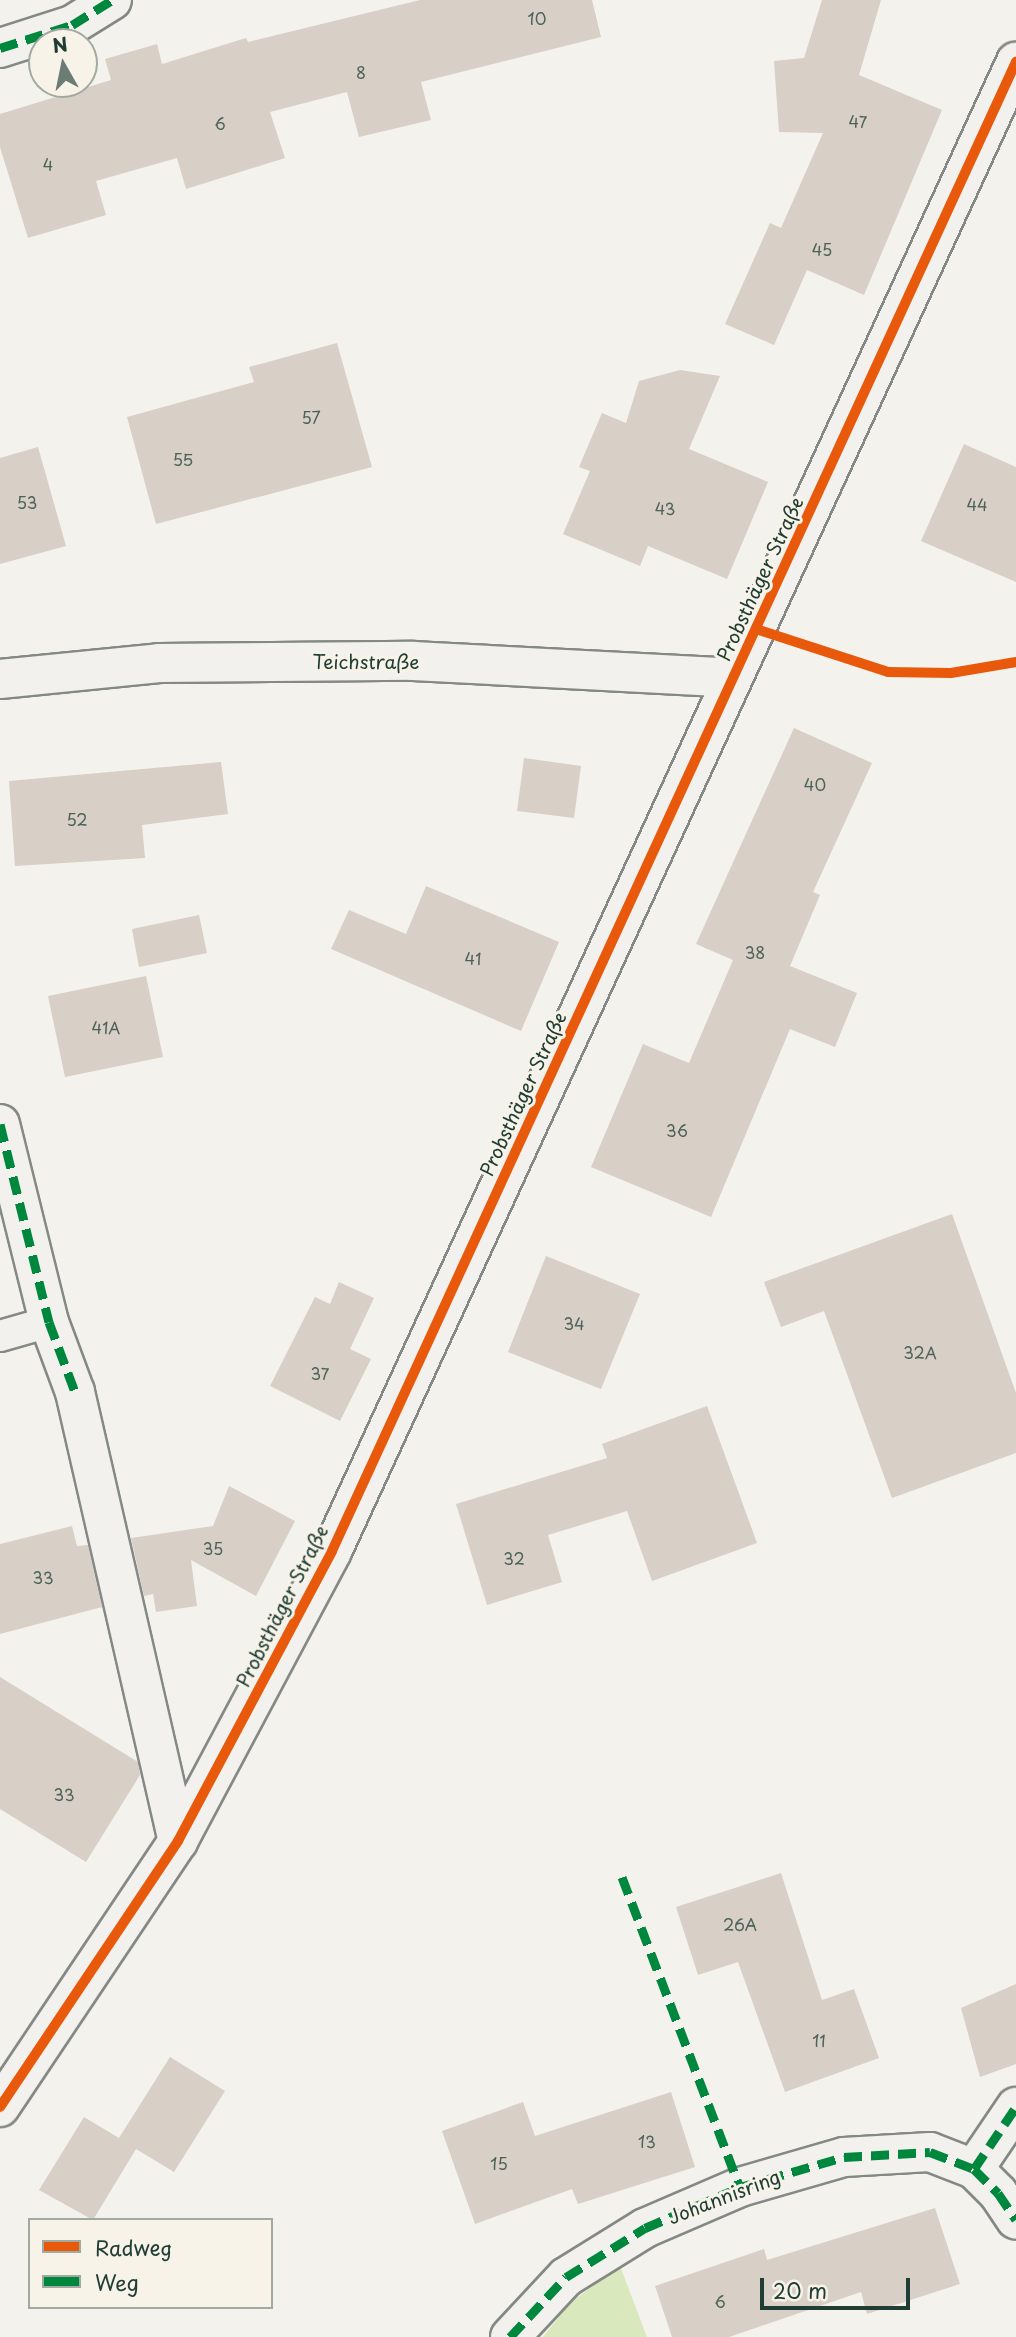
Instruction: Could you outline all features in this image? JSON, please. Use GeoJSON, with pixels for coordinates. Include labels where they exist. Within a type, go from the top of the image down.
{"type":"FeatureCollection","features":[{"type":"Feature","properties":{"kind":"street"},"geometry":{"type":"LineString","coordinates":[[0,48],[72,25],[111,0]]}},
{"type":"Feature","properties":{"kind":"street","name":"Probsthäger Straße"},"geometry":{"type":"LineString","coordinates":[[0,2107],[178,1841],[332,1551],[1016,62]]}},
{"type":"Feature","properties":{"kind":"street","name":"Teichstraße"},"geometry":{"type":"LineString","coordinates":[[0,679],[159,663],[414,661],[733,678]]}},
{"type":"Feature","properties":{"kind":"street"},"geometry":{"type":"LineString","coordinates":[[0,1124],[49,1322],[75,1392],[178,1841]]}},
{"type":"Feature","properties":{"kind":"street"},"geometry":{"type":"LineString","coordinates":[[974,2169],[1016,2107]]}},
{"type":"Feature","properties":{"kind":"street","name":"Johannisring"},"geometry":{"type":"LineString","coordinates":[[510,2337],[566,2277],[645,2228],[740,2187],[844,2157],[930,2152],[974,2169],[998,2193],[1016,2220]]}},
{"type":"Feature","properties":{"kind":"lane"},"geometry":{"type":"LineString","coordinates":[[0,1336],[49,1322]]}},
{"type":"Feature","properties":{"kind":"green space"},"geometry":{"type":"Polygon","coordinates":[[[620,2266],[647,2337],[543,2337],[571,2302],[620,2266]]]}},
{"type":"Feature","properties":{"kind":"building"},"geometry":{"type":"Polygon","coordinates":[[[420,0],[592,0],[601,37],[421,82],[431,120],[359,137],[347,92],[270,112],[285,158],[186,189],[177,158],[96,181],[106,215],[28,238],[0,147],[0,114],[52,98],[98,98],[98,84],[111,80],[105,59],[157,44],[162,64],[246,38],[248,42],[420,0]]]}},
{"type":"Feature","properties":{"kind":"building"},"geometry":{"type":"Polygon","coordinates":[[[822,0],[881,0],[859,75],[942,110],[864,295],[807,270],[774,345],[725,324],[770,223],[781,228],[823,133],[779,132],[774,61],[804,58],[822,0]]]}},
{"type":"Feature","properties":{"kind":"building"},"geometry":{"type":"Polygon","coordinates":[[[337,343],[372,467],[156,524],[127,417],[254,382],[249,367],[337,343]]]}},
{"type":"Feature","properties":{"kind":"building"},"geometry":{"type":"Polygon","coordinates":[[[680,370],[720,376],[689,449],[768,482],[727,579],[648,546],[640,566],[563,534],[590,471],[579,467],[602,413],[626,423],[639,381],[680,370]]]}},
{"type":"Feature","properties":{"kind":"building"},"geometry":{"type":"Polygon","coordinates":[[[964,444],[1016,467],[1016,582],[921,541],[964,444]]]}},
{"type":"Feature","properties":{"kind":"building"},"geometry":{"type":"Polygon","coordinates":[[[38,447],[66,546],[0,564],[0,458],[38,447]]]}},
{"type":"Feature","properties":{"kind":"building"},"geometry":{"type":"Polygon","coordinates":[[[794,728],[872,763],[813,892],[820,895],[790,966],[857,993],[835,1047],[790,1029],[711,1217],[591,1167],[643,1044],[689,1063],[733,960],[696,944],[794,728]]]}},
{"type":"Feature","properties":{"kind":"building"},"geometry":{"type":"Polygon","coordinates":[[[524,758],[581,766],[574,818],[517,811],[524,758]]]}},
{"type":"Feature","properties":{"kind":"building"},"geometry":{"type":"Polygon","coordinates":[[[221,762],[228,814],[142,825],[145,858],[15,866],[9,781],[221,762]]]}},
{"type":"Feature","properties":{"kind":"building"},"geometry":{"type":"Polygon","coordinates":[[[426,886],[559,942],[521,1031],[331,949],[349,910],[406,934],[426,886]]]}},
{"type":"Feature","properties":{"kind":"building"},"geometry":{"type":"Polygon","coordinates":[[[199,915],[207,953],[139,967],[132,929],[199,915]]]}},
{"type":"Feature","properties":{"kind":"building"},"geometry":{"type":"Polygon","coordinates":[[[146,976],[163,1057],[65,1077],[48,996],[146,976]]]}},
{"type":"Feature","properties":{"kind":"building"},"geometry":{"type":"Polygon","coordinates":[[[952,1214],[1016,1393],[1016,1453],[892,1498],[824,1311],[781,1327],[764,1282],[952,1214]]]}},
{"type":"Feature","properties":{"kind":"building"},"geometry":{"type":"Polygon","coordinates":[[[546,1256],[640,1294],[601,1389],[508,1352],[546,1256]]]}},
{"type":"Feature","properties":{"kind":"building"},"geometry":{"type":"Polygon","coordinates":[[[339,1282],[374,1298],[350,1349],[371,1359],[340,1421],[270,1386],[315,1297],[330,1304],[339,1282]]]}},
{"type":"Feature","properties":{"kind":"building"},"geometry":{"type":"Polygon","coordinates":[[[707,1406],[757,1543],[652,1581],[627,1511],[548,1535],[562,1582],[487,1605],[456,1504],[607,1458],[602,1444],[707,1406]]]}},
{"type":"Feature","properties":{"kind":"building"},"geometry":{"type":"Polygon","coordinates":[[[229,1486],[295,1521],[256,1596],[191,1560],[197,1606],[156,1612],[153,1594],[144,1596],[131,1538],[213,1526],[229,1486]]]}},
{"type":"Feature","properties":{"kind":"building"},"geometry":{"type":"Polygon","coordinates":[[[72,1526],[77,1546],[88,1545],[102,1607],[0,1634],[0,1544],[72,1526]]]}},
{"type":"Feature","properties":{"kind":"building"},"geometry":{"type":"Polygon","coordinates":[[[0,1677],[138,1762],[140,1775],[86,1862],[0,1809],[0,1677]]]}},
{"type":"Feature","properties":{"kind":"building"},"geometry":{"type":"Polygon","coordinates":[[[781,1873],[822,2000],[854,1989],[879,2058],[785,2092],[738,1962],[698,1975],[676,1907],[781,1873]]]}},
{"type":"Feature","properties":{"kind":"building"},"geometry":{"type":"Polygon","coordinates":[[[1016,1984],[1016,2064],[980,2077],[961,2008],[1016,1984]]]}},
{"type":"Feature","properties":{"kind":"building"},"geometry":{"type":"Polygon","coordinates":[[[170,2057],[225,2091],[174,2172],[136,2149],[94,2218],[89,2218],[39,2190],[84,2117],[119,2138],[170,2057]]]}},
{"type":"Feature","properties":{"kind":"building"},"geometry":{"type":"Polygon","coordinates":[[[671,2092],[695,2167],[578,2204],[572,2189],[475,2224],[442,2131],[523,2102],[535,2136],[671,2092]]]}},
{"type":"Feature","properties":{"kind":"building"},"geometry":{"type":"Polygon","coordinates":[[[935,2208],[960,2284],[867,2314],[861,2292],[729,2337],[672,2337],[655,2286],[764,2249],[767,2260],[935,2208]]]}},
{"type":"Feature","properties":{"kind":"marked path"},"geometry":{"type":"LineString","coordinates":[[0,48],[72,25],[112,0]]}},
{"type":"Feature","properties":{"kind":"marked path"},"geometry":{"type":"LineString","coordinates":[[0,1124],[49,1322],[75,1392]]}},
{"type":"Feature","properties":{"kind":"marked path"},"geometry":{"type":"LineString","coordinates":[[622,1877],[740,2187]]}},
{"type":"Feature","properties":{"kind":"marked path"},"geometry":{"type":"LineString","coordinates":[[974,2169],[1016,2107]]}},
{"type":"Feature","properties":{"kind":"marked path"},"geometry":{"type":"LineString","coordinates":[[510,2337],[566,2277],[645,2228],[740,2187],[844,2157],[930,2152],[974,2169],[998,2193],[1016,2220]]}},
{"type":"Feature","properties":{"kind":"cycle path"},"geometry":{"type":"LineString","coordinates":[[0,2107],[178,1841],[332,1551],[1016,62]]}},
{"type":"Feature","properties":{"kind":"cycle path"},"geometry":{"type":"LineString","coordinates":[[756,629],[888,672],[951,673],[1016,662]]}}]}
